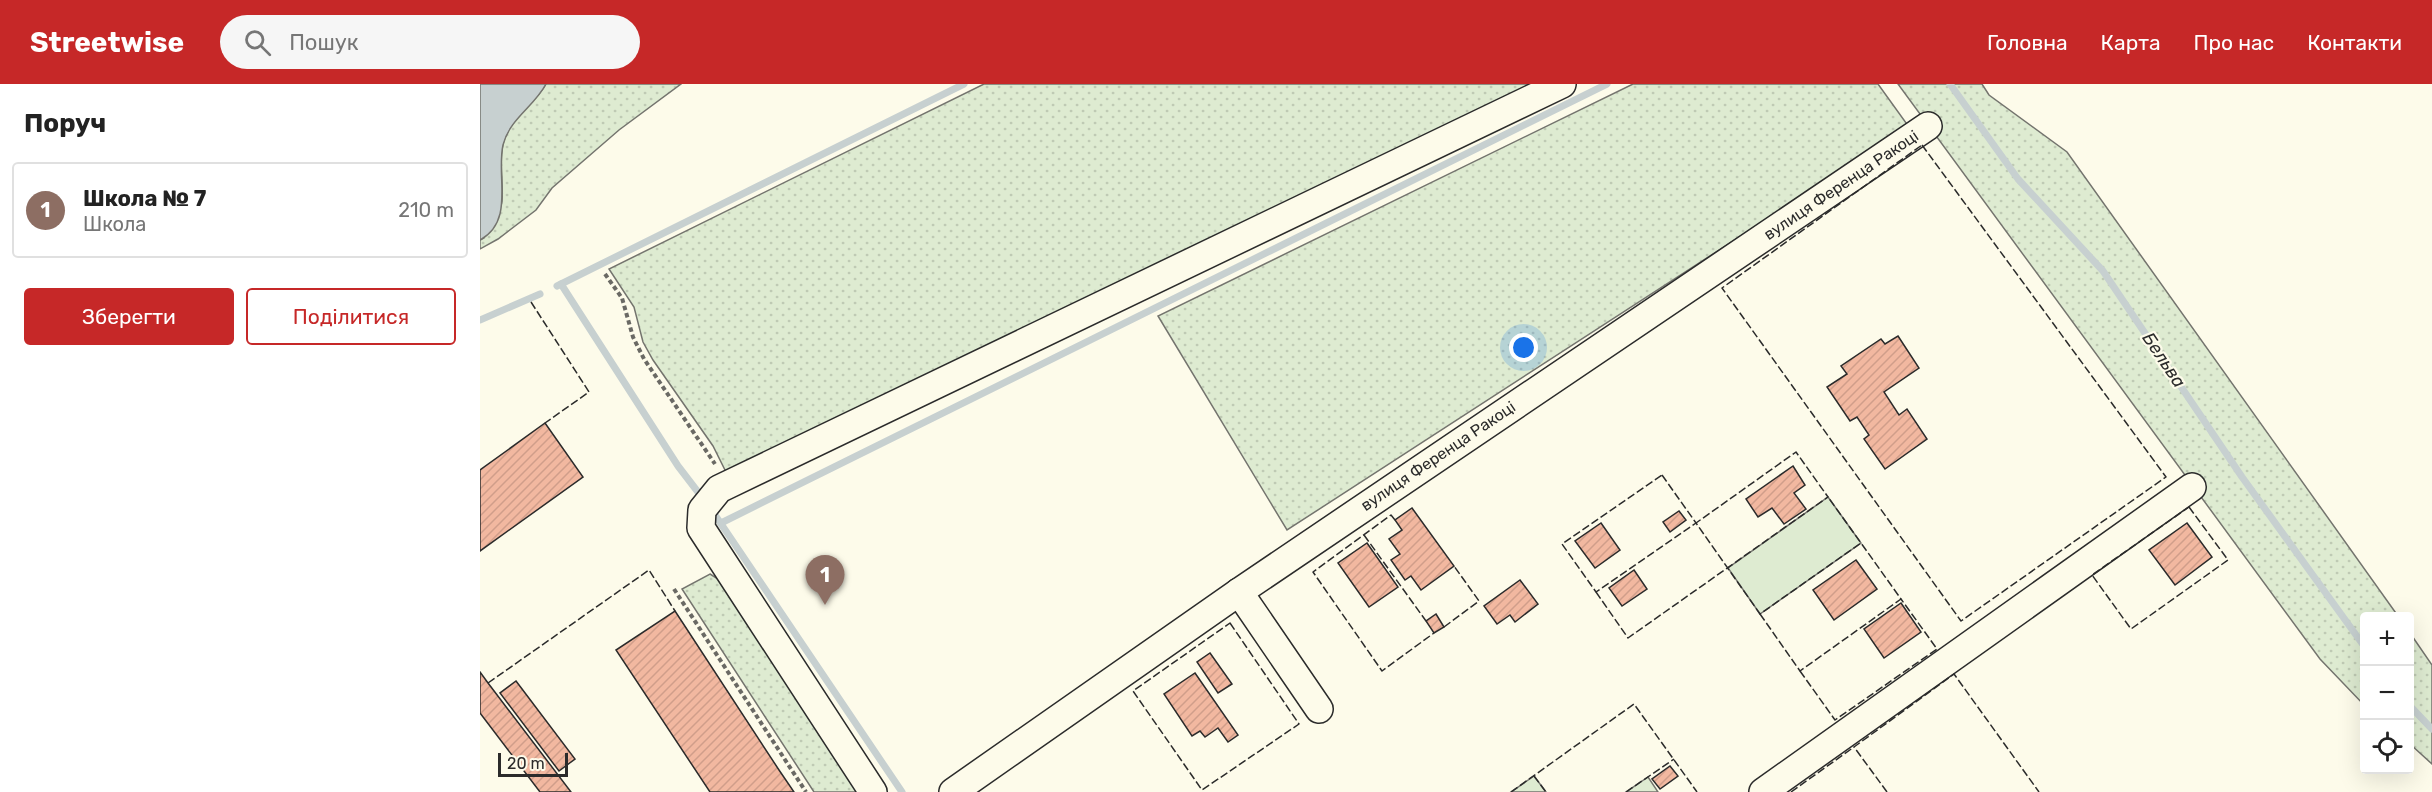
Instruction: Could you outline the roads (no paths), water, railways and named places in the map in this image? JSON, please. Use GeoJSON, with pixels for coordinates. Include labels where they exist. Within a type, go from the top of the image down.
{"type":"FeatureCollection","features":[{"type":"Feature","properties":{"kind":"street"},"geometry":{"type":"LineString","coordinates":[[873,792],[700,528],[702,510],[719,489],[1562,84]]}},
{"type":"Feature","properties":{"kind":"street","name":"вулиця Ференца Ракоці"},"geometry":{"type":"LineString","coordinates":[[953,792],[1239,592],[1928,126]]}},
{"type":"Feature","properties":{"kind":"street"},"geometry":{"type":"LineString","coordinates":[[1763,792],[2192,487]]}},
{"type":"Feature","properties":{"kind":"street"},"geometry":{"type":"LineString","coordinates":[[1239,592],[1319,709]]}},
{"type":"Feature","properties":{"kind":"waterway"},"geometry":{"type":"LineString","coordinates":[[557,286],[964,84]]}},
{"type":"Feature","properties":{"kind":"waterway"},"geometry":{"type":"LineString","coordinates":[[721,523],[1607,84]]}},
{"type":"Feature","properties":{"kind":"waterway","name":"Бельва"},"geometry":{"type":"LineString","coordinates":[[1950,84],[2018,179],[2103,271],[2242,477],[2360,640]]}},
{"type":"Feature","properties":{"kind":"waterway"},"geometry":{"type":"LineString","coordinates":[[561,284],[678,466],[701,496]]}},
{"type":"Feature","properties":{"kind":"waterway"},"geometry":{"type":"LineString","coordinates":[[480,320],[540,294]]}},
{"type":"Feature","properties":{"kind":"waterway"},"geometry":{"type":"LineString","coordinates":[[713,512],[902,792]]}},
{"type":"Feature","properties":{"kind":"waterway","name":"Бельва"},"geometry":{"type":"LineString","coordinates":[[2414,710],[2432,729]]}},
{"type":"Feature","properties":{"kind":"place","name":"Школа № 7"},"geometry":{"type":"Point","coordinates":[825,605]}}]}
